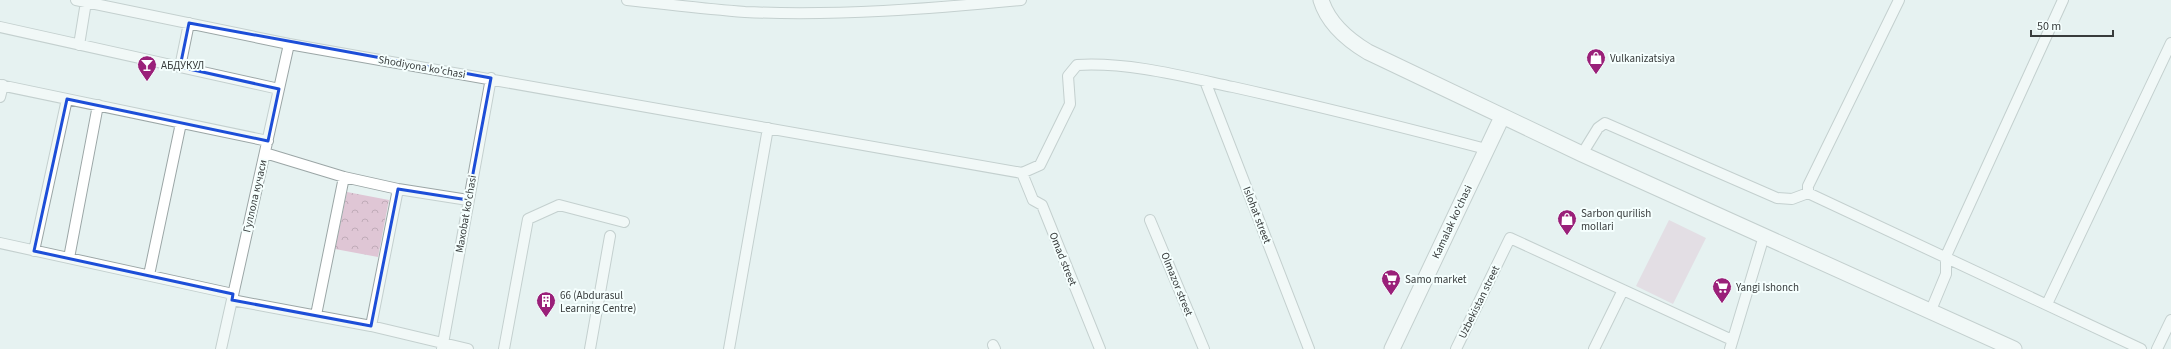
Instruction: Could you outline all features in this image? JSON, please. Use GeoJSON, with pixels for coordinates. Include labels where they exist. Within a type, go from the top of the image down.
{"type":"FeatureCollection","features":[{"type":"Feature","properties":{"kind":"main road"},"geometry":{"type":"LineString","coordinates":[[1322,0],[1324,8],[1337,27],[1358,46],[1502,117],[1582,154],[1931,310],[2014,349]]}},
{"type":"Feature","properties":{"kind":"main road","name":"Kamalak ko'chasi"},"geometry":{"type":"LineString","coordinates":[[1392,349],[1502,117]]}},
{"type":"Feature","properties":{"kind":"street"},"geometry":{"type":"LineString","coordinates":[[626,0],[738,11],[775,12],[911,10],[1021,0]]}},
{"type":"Feature","properties":{"kind":"street"},"geometry":{"type":"LineString","coordinates":[[1808,193],[1808,186],[1899,0]]}},
{"type":"Feature","properties":{"kind":"street"},"geometry":{"type":"LineString","coordinates":[[1931,310],[1946,274],[1946,256],[2063,0]]}},
{"type":"Feature","properties":{"kind":"street"},"geometry":{"type":"LineString","coordinates":[[79,45],[81,1]]}},
{"type":"Feature","properties":{"kind":"street","name":"Shodiyona ko'chasi"},"geometry":{"type":"LineString","coordinates":[[81,1],[289,44],[491,78],[1022,173]]}},
{"type":"Feature","properties":{"kind":"street"},"geometry":{"type":"LineString","coordinates":[[180,67],[189,23]]}},
{"type":"Feature","properties":{"kind":"street"},"geometry":{"type":"LineString","coordinates":[[0,27],[279,90]]}},
{"type":"Feature","properties":{"kind":"street"},"geometry":{"type":"LineString","coordinates":[[2047,304],[2171,43]]}},
{"type":"Feature","properties":{"kind":"street","name":"Гуллола кучаси"},"geometry":{"type":"LineString","coordinates":[[221,349],[289,44]]}},
{"type":"Feature","properties":{"kind":"street"},"geometry":{"type":"LineString","coordinates":[[1022,173],[1040,165],[1070,104],[1068,76],[1077,64],[1098,64],[1133,68],[1205,81],[1486,149]]}},
{"type":"Feature","properties":{"kind":"street","name":"Maxobat ko'chasi"},"geometry":{"type":"LineString","coordinates":[[442,346],[491,78]]}},
{"type":"Feature","properties":{"kind":"street","name":"Islohat street"},"geometry":{"type":"LineString","coordinates":[[1205,81],[1309,349]]}},
{"type":"Feature","properties":{"kind":"street"},"geometry":{"type":"LineString","coordinates":[[0,97],[1,85],[268,141]]}},
{"type":"Feature","properties":{"kind":"street"},"geometry":{"type":"LineString","coordinates":[[34,251],[67,99]]}},
{"type":"Feature","properties":{"kind":"street"},"geometry":{"type":"LineString","coordinates":[[69,258],[98,105]]}},
{"type":"Feature","properties":{"kind":"street"},"geometry":{"type":"LineString","coordinates":[[149,276],[181,123]]}},
{"type":"Feature","properties":{"kind":"street"},"geometry":{"type":"LineString","coordinates":[[1582,154],[1598,128],[1605,123],[1777,198],[1792,199],[1808,193],[1946,256],[2141,349]]}},
{"type":"Feature","properties":{"kind":"street"},"geometry":{"type":"LineString","coordinates":[[729,349],[768,128]]}},
{"type":"Feature","properties":{"kind":"street"},"geometry":{"type":"LineString","coordinates":[[265,153],[344,177],[398,189],[468,200]]}},
{"type":"Feature","properties":{"kind":"street","name":"Omad street"},"geometry":{"type":"LineString","coordinates":[[1022,173],[1033,200],[1042,205],[1100,349]]}},
{"type":"Feature","properties":{"kind":"street"},"geometry":{"type":"LineString","coordinates":[[316,315],[344,177]]}},
{"type":"Feature","properties":{"kind":"street"},"geometry":{"type":"LineString","coordinates":[[371,326],[398,189]]}},
{"type":"Feature","properties":{"kind":"street"},"geometry":{"type":"LineString","coordinates":[[504,349],[528,219],[559,205],[624,222]]}},
{"type":"Feature","properties":{"kind":"street","name":"Olmazor street"},"geometry":{"type":"LineString","coordinates":[[1150,220],[1204,349]]}},
{"type":"Feature","properties":{"kind":"street"},"geometry":{"type":"LineString","coordinates":[[590,349],[610,236]]}},
{"type":"Feature","properties":{"kind":"street"},"geometry":{"type":"LineString","coordinates":[[1594,349],[1623,290],[1731,346],[1764,236]]}},
{"type":"Feature","properties":{"kind":"street","name":"Uzbekistan street"},"geometry":{"type":"LineString","coordinates":[[1456,349],[1510,238],[1623,290]]}},
{"type":"Feature","properties":{"kind":"street"},"geometry":{"type":"LineString","coordinates":[[0,243],[149,276],[232,297],[371,326],[442,346],[468,349]]}},
{"type":"Feature","properties":{"kind":"street"},"geometry":{"type":"LineString","coordinates":[[2157,349],[2171,320]]}},
{"type":"Feature","properties":{"kind":"highlighted area"},"geometry":{"type":"Polygon","coordinates":[[[189,23],[491,78],[468,200],[398,189],[371,326],[232,300],[233,294],[34,251],[67,99],[268,141],[279,89],[180,67],[189,23]]]}},
{"type":"Feature","properties":{"kind":"green space"},"geometry":{"type":"Polygon","coordinates":[[[347,192],[389,200],[378,257],[335,249],[347,192]]]}},
{"type":"Feature","properties":{"kind":"green space"},"geometry":{"type":"Polygon","coordinates":[[[1669,220],[1706,238],[1673,304],[1636,286],[1669,220]]]}},
{"type":"Feature","properties":{"kind":"place","name":"Vulkanizatsiya"},"geometry":{"type":"Point","coordinates":[1596,75]}},
{"type":"Feature","properties":{"kind":"place","name":"АБДУКУЛ"},"geometry":{"type":"Point","coordinates":[147,82]}},
{"type":"Feature","properties":{"kind":"place","name":"Sarbon qurilish mollari"},"geometry":{"type":"Point","coordinates":[1567,236]}},
{"type":"Feature","properties":{"kind":"place","name":"Samo market"},"geometry":{"type":"Point","coordinates":[1391,296]}},
{"type":"Feature","properties":{"kind":"place","name":"Yangi Ishonch"},"geometry":{"type":"Point","coordinates":[1722,304]}},
{"type":"Feature","properties":{"kind":"place","name":"66 (Abdurasul Learning Centre)"},"geometry":{"type":"Point","coordinates":[546,318]}}]}
